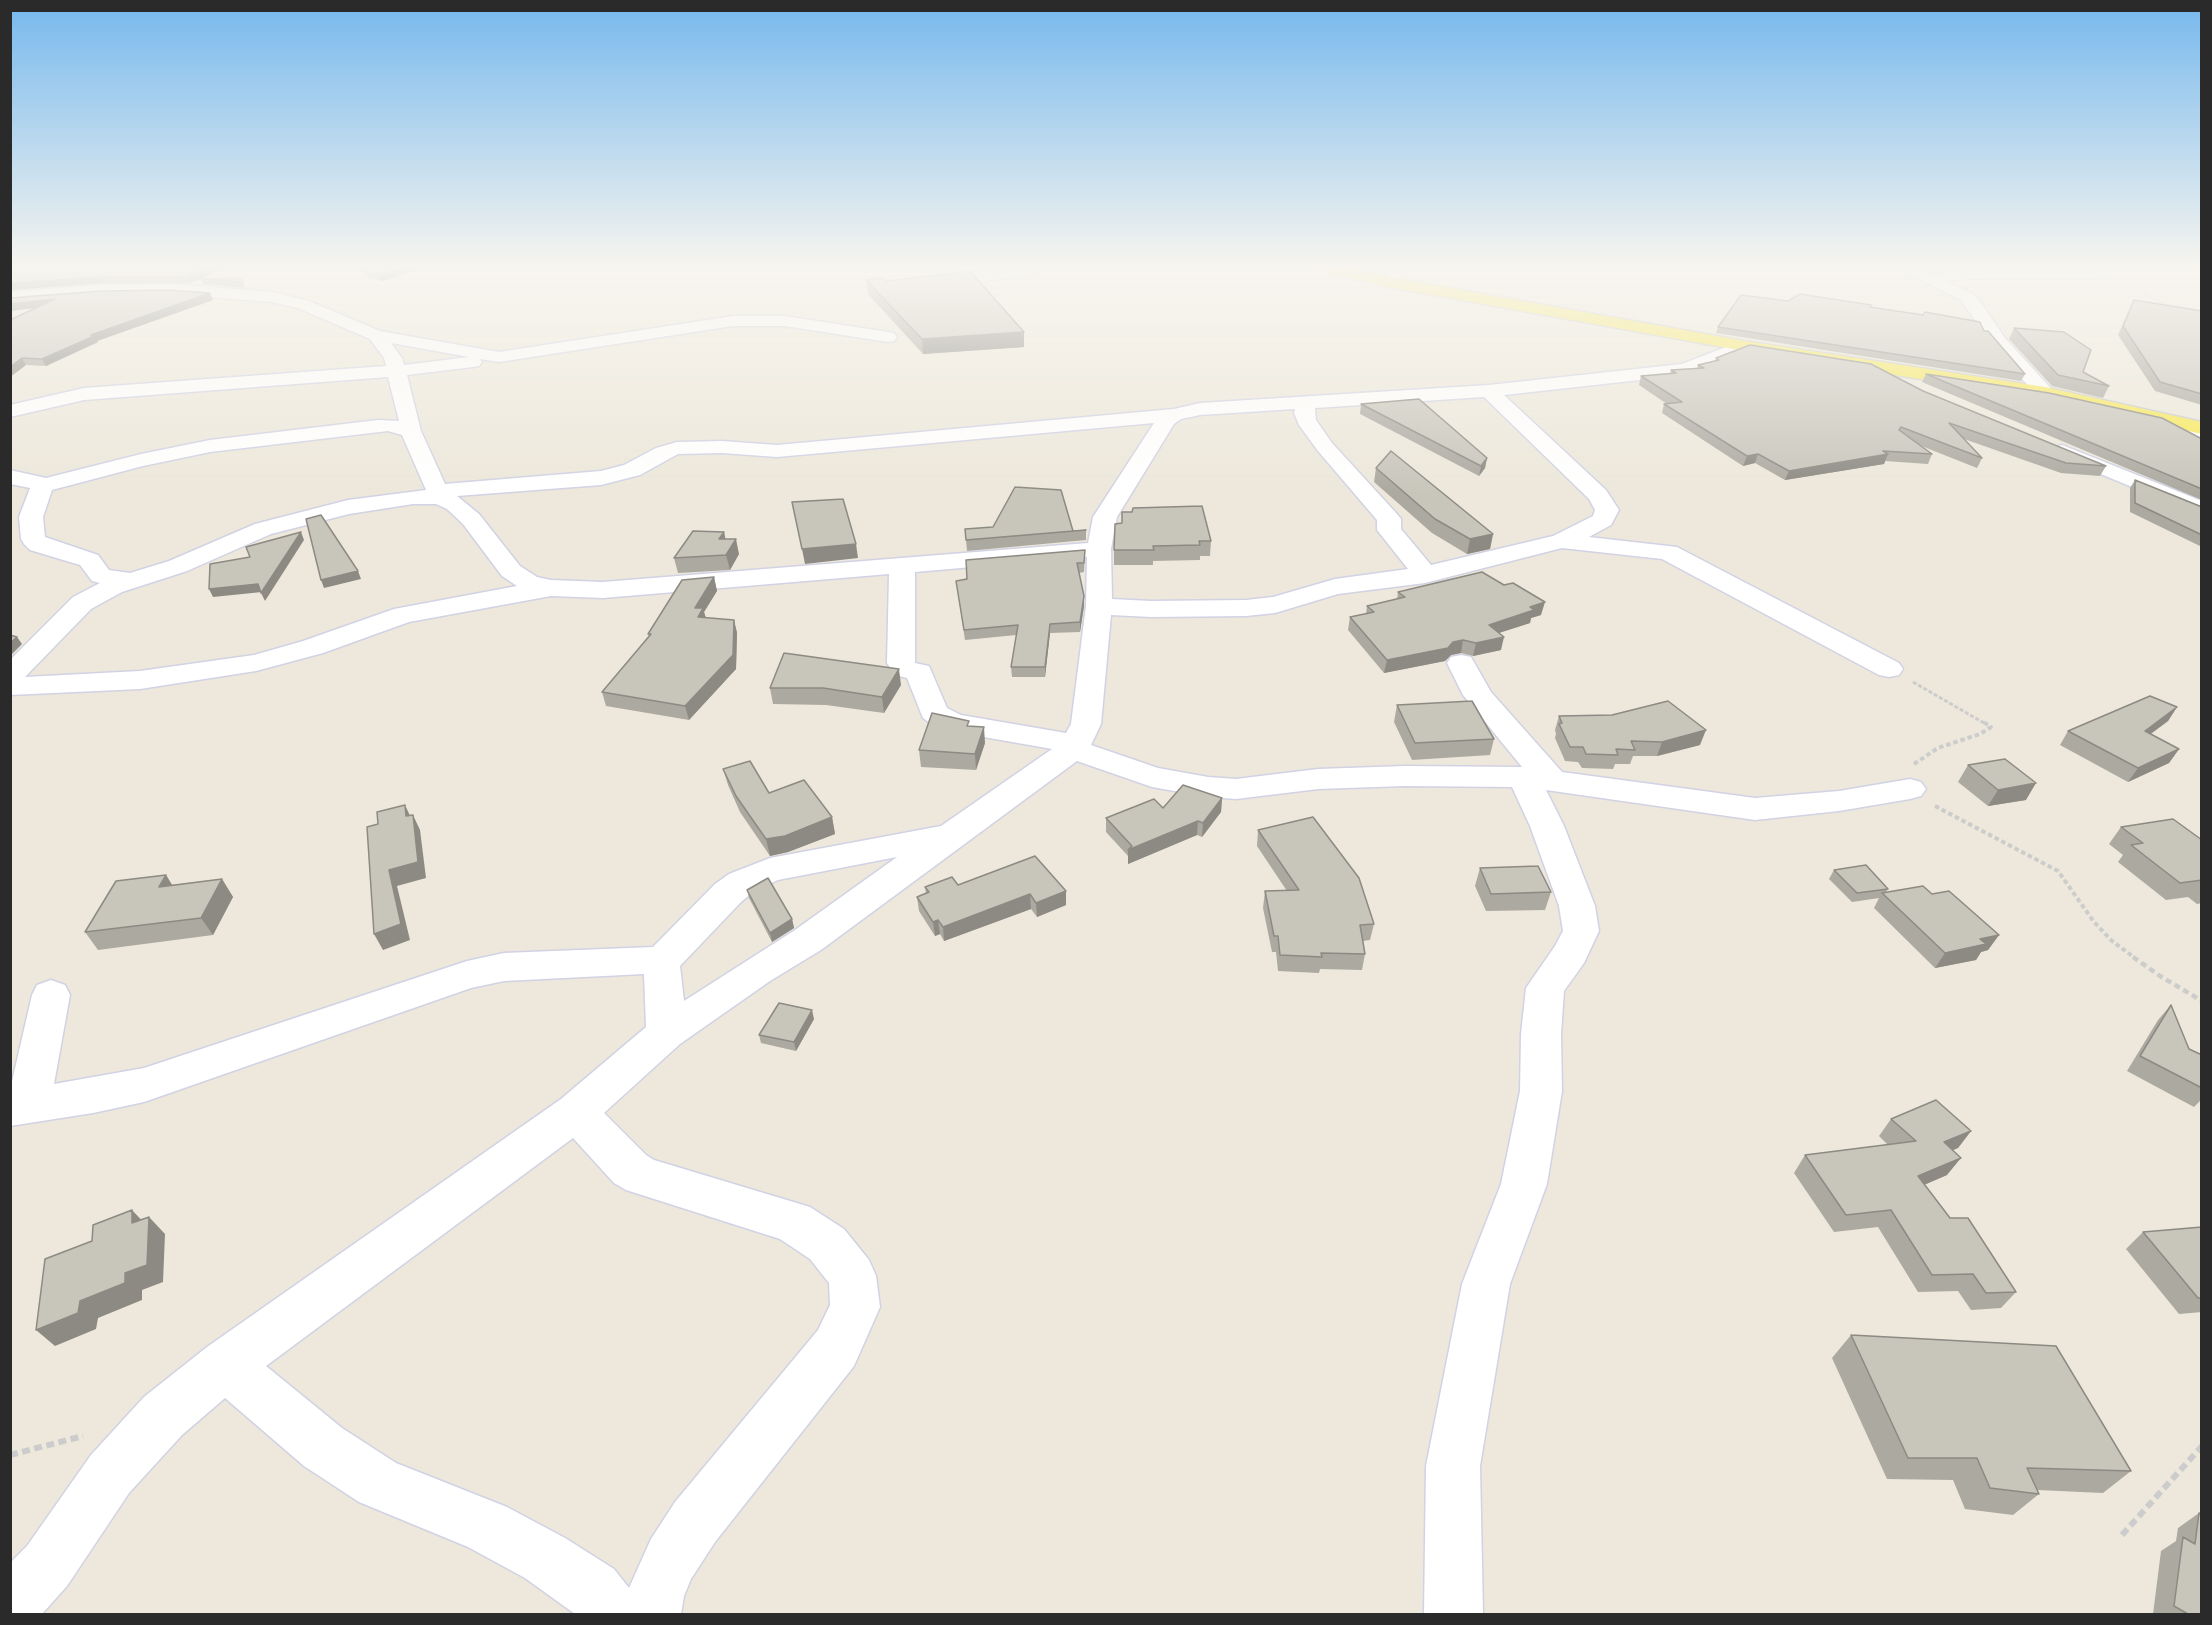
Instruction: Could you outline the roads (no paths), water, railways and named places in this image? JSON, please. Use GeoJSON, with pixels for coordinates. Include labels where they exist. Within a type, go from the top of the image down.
{"type":"FeatureCollection","features":[{"type":"Feature","properties":{"kind":"main road"},"geometry":{"type":"LineString","coordinates":[[1722,342],[2045,393],[2202,428]]}},
{"type":"Feature","properties":{"kind":"street"},"geometry":{"type":"LineString","coordinates":[[382,342],[393,358],[411,431],[440,494],[471,519],[511,571],[528,582],[551,588],[603,590],[1099,549]]}},
{"type":"Feature","properties":{"kind":"street"},"geometry":{"type":"LineString","coordinates":[[418,342],[499,357]]}},
{"type":"Feature","properties":{"kind":"street"},"geometry":{"type":"LineString","coordinates":[[10,411],[94,393],[397,371],[463,364],[598,342]]}},
{"type":"Feature","properties":{"kind":"street"},"geometry":{"type":"LineString","coordinates":[[1999,342],[2045,393]]}},
{"type":"Feature","properties":{"kind":"street"},"geometry":{"type":"LineString","coordinates":[[10,673],[18,669],[82,603],[112,587],[178,566],[263,529],[357,505],[413,496],[601,478],[632,470],[663,452],[677,448],[722,447],[777,451],[1174,415],[1200,409],[1489,391],[1685,369],[1745,346]]}},
{"type":"Feature","properties":{"kind":"street"},"geometry":{"type":"LineString","coordinates":[[1876,368],[1927,394]]}},
{"type":"Feature","properties":{"kind":"street"},"geometry":{"type":"LineString","coordinates":[[1099,606],[1151,609],[1246,608],[1275,605],[1335,587],[1425,575],[1562,541],[1603,520],[1607,510],[1598,495],[1489,391]]}},
{"type":"Feature","properties":{"kind":"street"},"geometry":{"type":"LineString","coordinates":[[1307,401],[1304,413],[1306,421],[1325,447],[1389,519],[1389,530],[1414,558],[1425,575]]}},
{"type":"Feature","properties":{"kind":"street"},"geometry":{"type":"LineString","coordinates":[[10,1606],[47,1566],[110,1474],[163,1416],[225,1365],[576,1112],[666,1033],[757,970],[808,940],[1075,747],[1086,724],[1099,606],[1099,549],[1105,517],[1166,420],[1174,415]]}},
{"type":"Feature","properties":{"kind":"street"},"geometry":{"type":"LineString","coordinates":[[2175,422],[2202,439]]}},
{"type":"Feature","properties":{"kind":"street"},"geometry":{"type":"LineString","coordinates":[[10,477],[38,483],[42,486],[141,460],[210,446],[389,425],[411,431]]}},
{"type":"Feature","properties":{"kind":"street"},"geometry":{"type":"LineString","coordinates":[[2049,446],[2202,509]]}},
{"type":"Feature","properties":{"kind":"street"},"geometry":{"type":"LineString","coordinates":[[42,486],[31,517],[33,539],[44,548],[89,560],[101,576],[131,581]]}},
{"type":"Feature","properties":{"kind":"street"},"geometry":{"type":"LineString","coordinates":[[1562,541],[1668,552],[1889,669]]}},
{"type":"Feature","properties":{"kind":"street"},"geometry":{"type":"LineString","coordinates":[[902,567],[901,663],[905,669],[919,672],[934,712],[945,720],[961,724],[1075,747],[1152,777],[1208,787],[1236,789],[1318,779],[1372,777],[1537,778],[1755,809],[1839,801],[1910,789]]}},
{"type":"Feature","properties":{"kind":"street"},"geometry":{"type":"LineString","coordinates":[[10,686],[140,680],[256,663],[313,647],[403,615],[551,588]]}},
{"type":"Feature","properties":{"kind":"street"},"geometry":{"type":"LineString","coordinates":[[1454,1614],[1453,1466],[1486,1284],[1524,1184],[1541,1091],[1541,1034],[1545,988],[1571,954],[1581,931],[1577,906],[1547,826],[1537,778],[1478,695],[1461,663]]}},
{"type":"Feature","properties":{"kind":"street"},"geometry":{"type":"LineString","coordinates":[[660,963],[728,893],[741,883],[770,870],[952,834]]}},
{"type":"Feature","properties":{"kind":"street"},"geometry":{"type":"LineString","coordinates":[[51,995],[20,1106],[144,1085],[467,975],[504,968],[648,960],[660,963]]}},
{"type":"Feature","properties":{"kind":"street"},"geometry":{"type":"LineString","coordinates":[[660,963],[663,974],[666,1033]]}},
{"type":"Feature","properties":{"kind":"street"},"geometry":{"type":"LineString","coordinates":[[576,1112],[630,1170],[642,1176],[794,1222],[827,1244],[852,1276],[855,1307],[836,1348],[694,1522],[671,1559],[655,1596],[652,1614]]}},
{"type":"Feature","properties":{"kind":"street"},"geometry":{"type":"LineString","coordinates":[[225,1365],[323,1447],[378,1483],[487,1527],[545,1558],[594,1590],[613,1614]]}}]}
